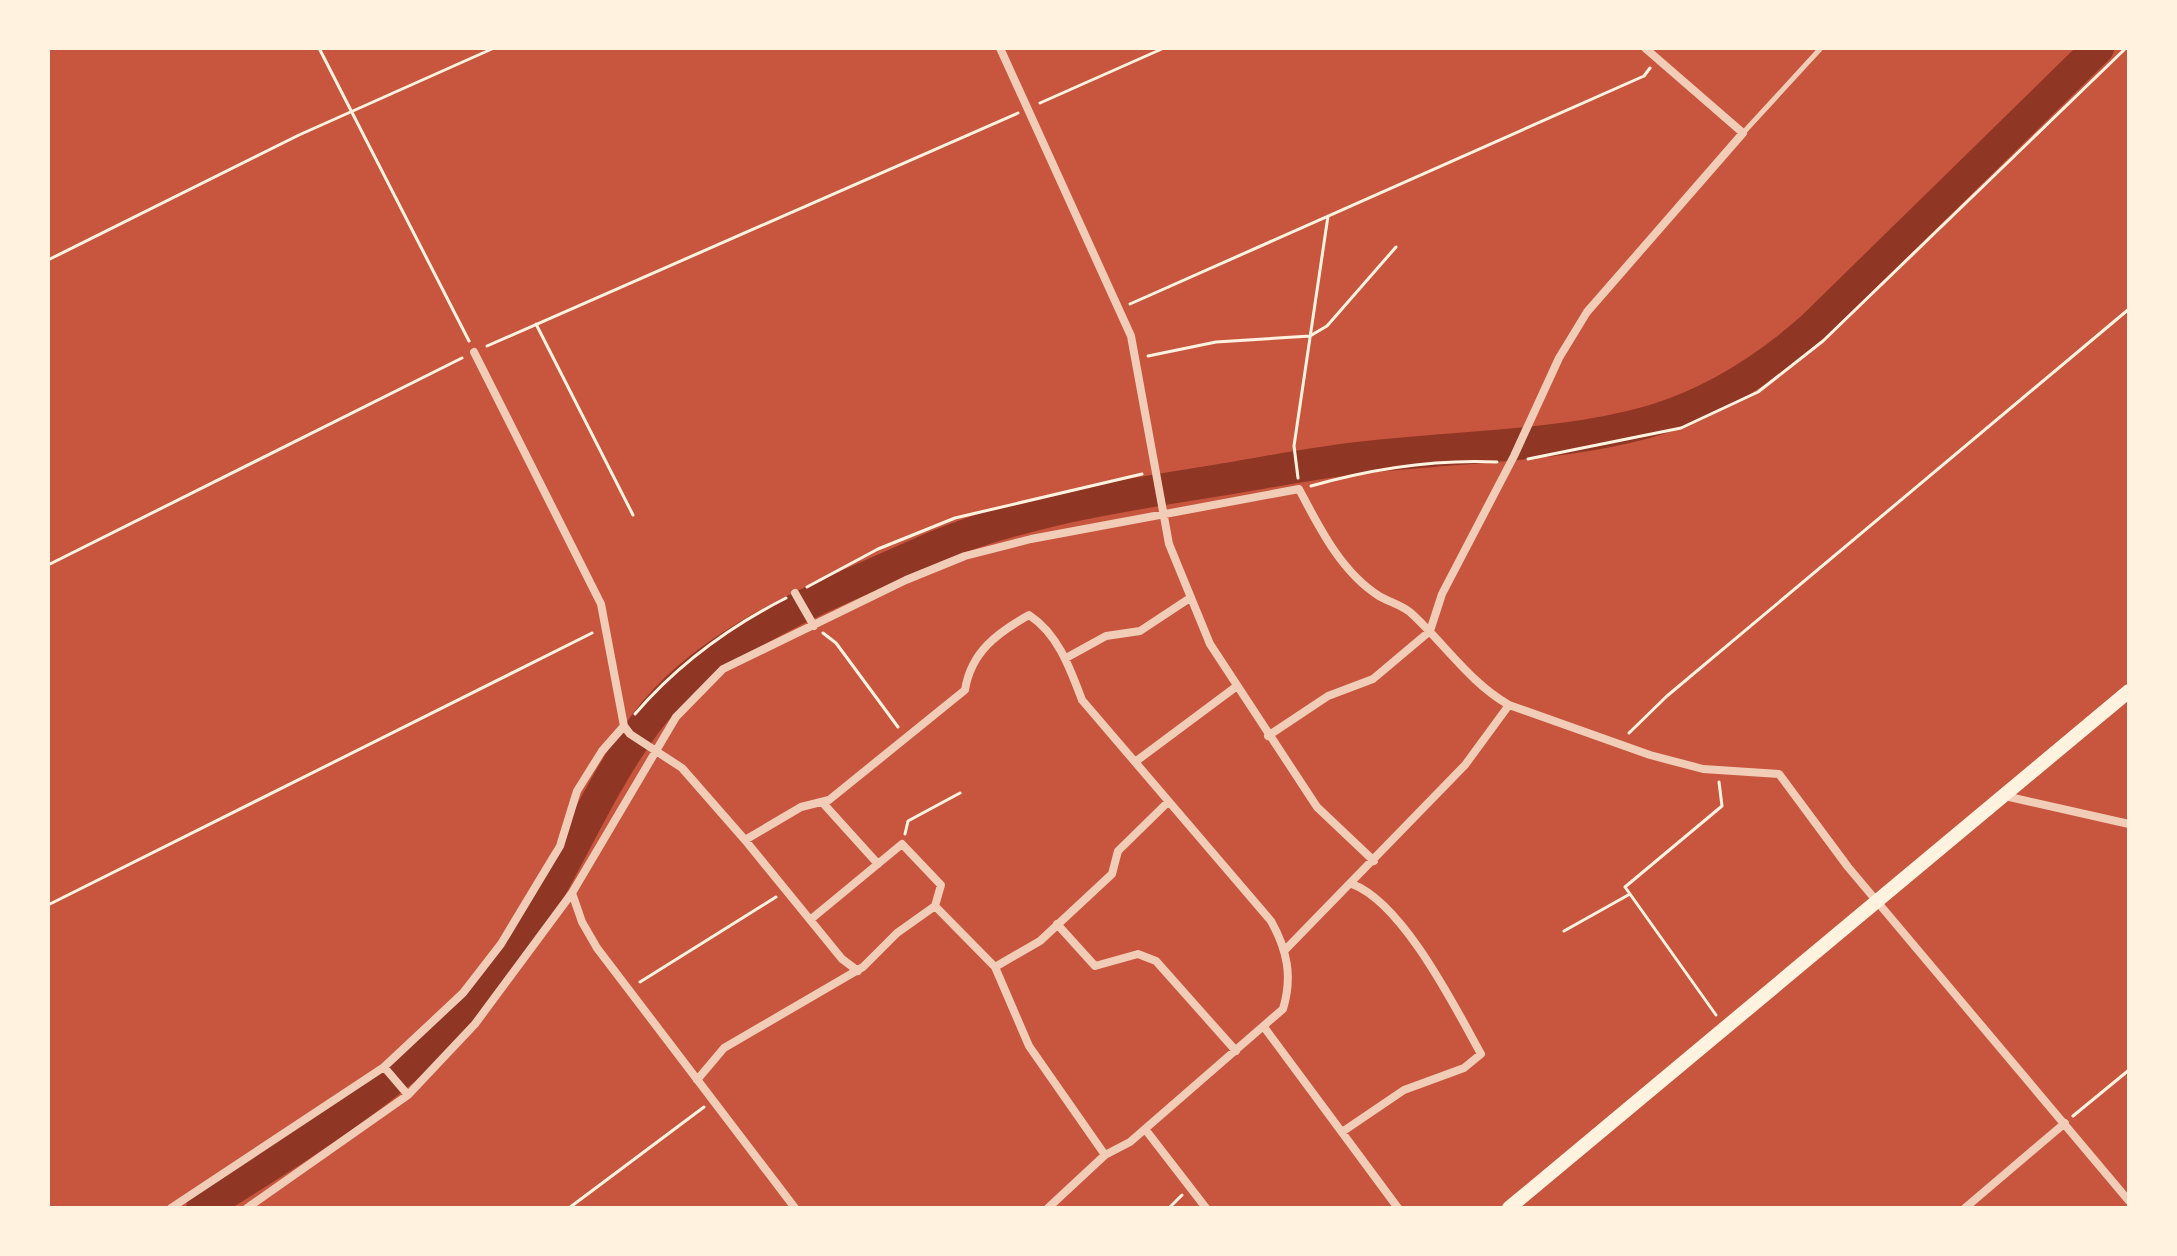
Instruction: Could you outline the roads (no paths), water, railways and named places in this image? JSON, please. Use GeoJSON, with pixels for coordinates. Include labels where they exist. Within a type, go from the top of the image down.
{"type":"FeatureCollection","features":[{"type":"Feature","properties":{"kind":"main road"},"geometry":{"type":"LineString","coordinates":[[1509,1208],[2129,691]]}},
{"type":"Feature","properties":{"kind":"street"},"geometry":{"type":"LineString","coordinates":[[1000,48],[1119,308],[1137,358],[1162,514],[1190,598],[1210,644],[1317,807],[1374,861]]}},
{"type":"Feature","properties":{"kind":"street"},"geometry":{"type":"LineString","coordinates":[[1268,736],[1328,696],[1373,679],[1430,631],[1442,594],[1511,462],[1559,358],[1587,312],[1630,258],[1743,133],[1645,48]]}},
{"type":"Feature","properties":{"kind":"street"},"geometry":{"type":"LineString","coordinates":[[474,352],[588,576],[606,626],[624,726],[682,768],[842,959],[858,971]]}},
{"type":"Feature","properties":{"kind":"street"},"geometry":{"type":"LineString","coordinates":[[247,1208],[408,1095],[475,1024],[572,893],[676,717],[723,669],[906,580],[965,556],[1162,514],[1299,489],[1326,539],[1353,573],[1378,595],[1408,610],[1491,695],[1509,705],[1650,755],[1717,770],[1779,774],[1848,867],[2129,1201]]}},
{"type":"Feature","properties":{"kind":"street"},"geometry":{"type":"LineString","coordinates":[[795,593],[814,626]]}},
{"type":"Feature","properties":{"kind":"street"},"geometry":{"type":"LineString","coordinates":[[1066,658],[1106,636],[1140,631],[1190,598]]}},
{"type":"Feature","properties":{"kind":"street"},"geometry":{"type":"LineString","coordinates":[[745,840],[801,807],[829,800],[965,690],[968,671],[979,652],[1002,630],[1029,615],[1041,623],[1066,658],[1082,700],[1271,921],[1286,949],[1290,987],[1283,1009],[1264,1027],[1145,1129],[1105,1155],[1048,1208]]}},
{"type":"Feature","properties":{"kind":"street"},"geometry":{"type":"LineString","coordinates":[[1135,762],[1237,686]]}},
{"type":"Feature","properties":{"kind":"street"},"geometry":{"type":"LineString","coordinates":[[1286,949],[1465,765],[1509,705]]}},
{"type":"Feature","properties":{"kind":"street"},"geometry":{"type":"LineString","coordinates":[[171,1208],[384,1067],[463,993],[501,944],[560,846],[577,791],[602,751],[624,726]]}},
{"type":"Feature","properties":{"kind":"street"},"geometry":{"type":"LineString","coordinates":[[2003,796],[2129,824]]}},
{"type":"Feature","properties":{"kind":"street"},"geometry":{"type":"LineString","coordinates":[[822,802],[878,864]]}},
{"type":"Feature","properties":{"kind":"street"},"geometry":{"type":"LineString","coordinates":[[995,967],[1040,941],[1112,874],[1118,851],[1168,802]]}},
{"type":"Feature","properties":{"kind":"street"},"geometry":{"type":"LineString","coordinates":[[697,1080],[724,1048],[858,971],[897,933],[935,906],[941,885],[902,844],[810,920]]}},
{"type":"Feature","properties":{"kind":"street"},"geometry":{"type":"LineString","coordinates":[[1342,1132],[1404,1090],[1464,1068],[1481,1054],[1441,979],[1379,899],[1352,884]]}},
{"type":"Feature","properties":{"kind":"street"},"geometry":{"type":"LineString","coordinates":[[572,893],[582,922],[628,990],[795,1208]]}},
{"type":"Feature","properties":{"kind":"street"},"geometry":{"type":"LineString","coordinates":[[935,906],[995,967],[1029,1046],[1105,1155]]}},
{"type":"Feature","properties":{"kind":"street"},"geometry":{"type":"LineString","coordinates":[[1057,924],[1095,966],[1138,954],[1156,961],[1236,1051]]}},
{"type":"Feature","properties":{"kind":"street"},"geometry":{"type":"LineString","coordinates":[[1264,1027],[1398,1208]]}},
{"type":"Feature","properties":{"kind":"street"},"geometry":{"type":"LineString","coordinates":[[384,1067],[408,1095]]}},
{"type":"Feature","properties":{"kind":"street"},"geometry":{"type":"LineString","coordinates":[[1965,1208],[2065,1123]]}},
{"type":"Feature","properties":{"kind":"street"},"geometry":{"type":"LineString","coordinates":[[1145,1129],[1206,1208]]}},
{"type":"Feature","properties":{"kind":"lane"},"geometry":{"type":"LineString","coordinates":[[1743,133],[1821,48]]}},
{"type":"Feature","properties":{"kind":"waterway"},"geometry":{"type":"LineString","coordinates":[[202,1208],[360,1104],[398,1075],[467,1010],[518,944],[606,785],[645,724],[671,694],[733,645],[805,605],[949,541],[1061,508],[1329,462],[1585,436],[1655,420],[1698,404],[1759,369],[1813,327],[2098,48]]}}]}
